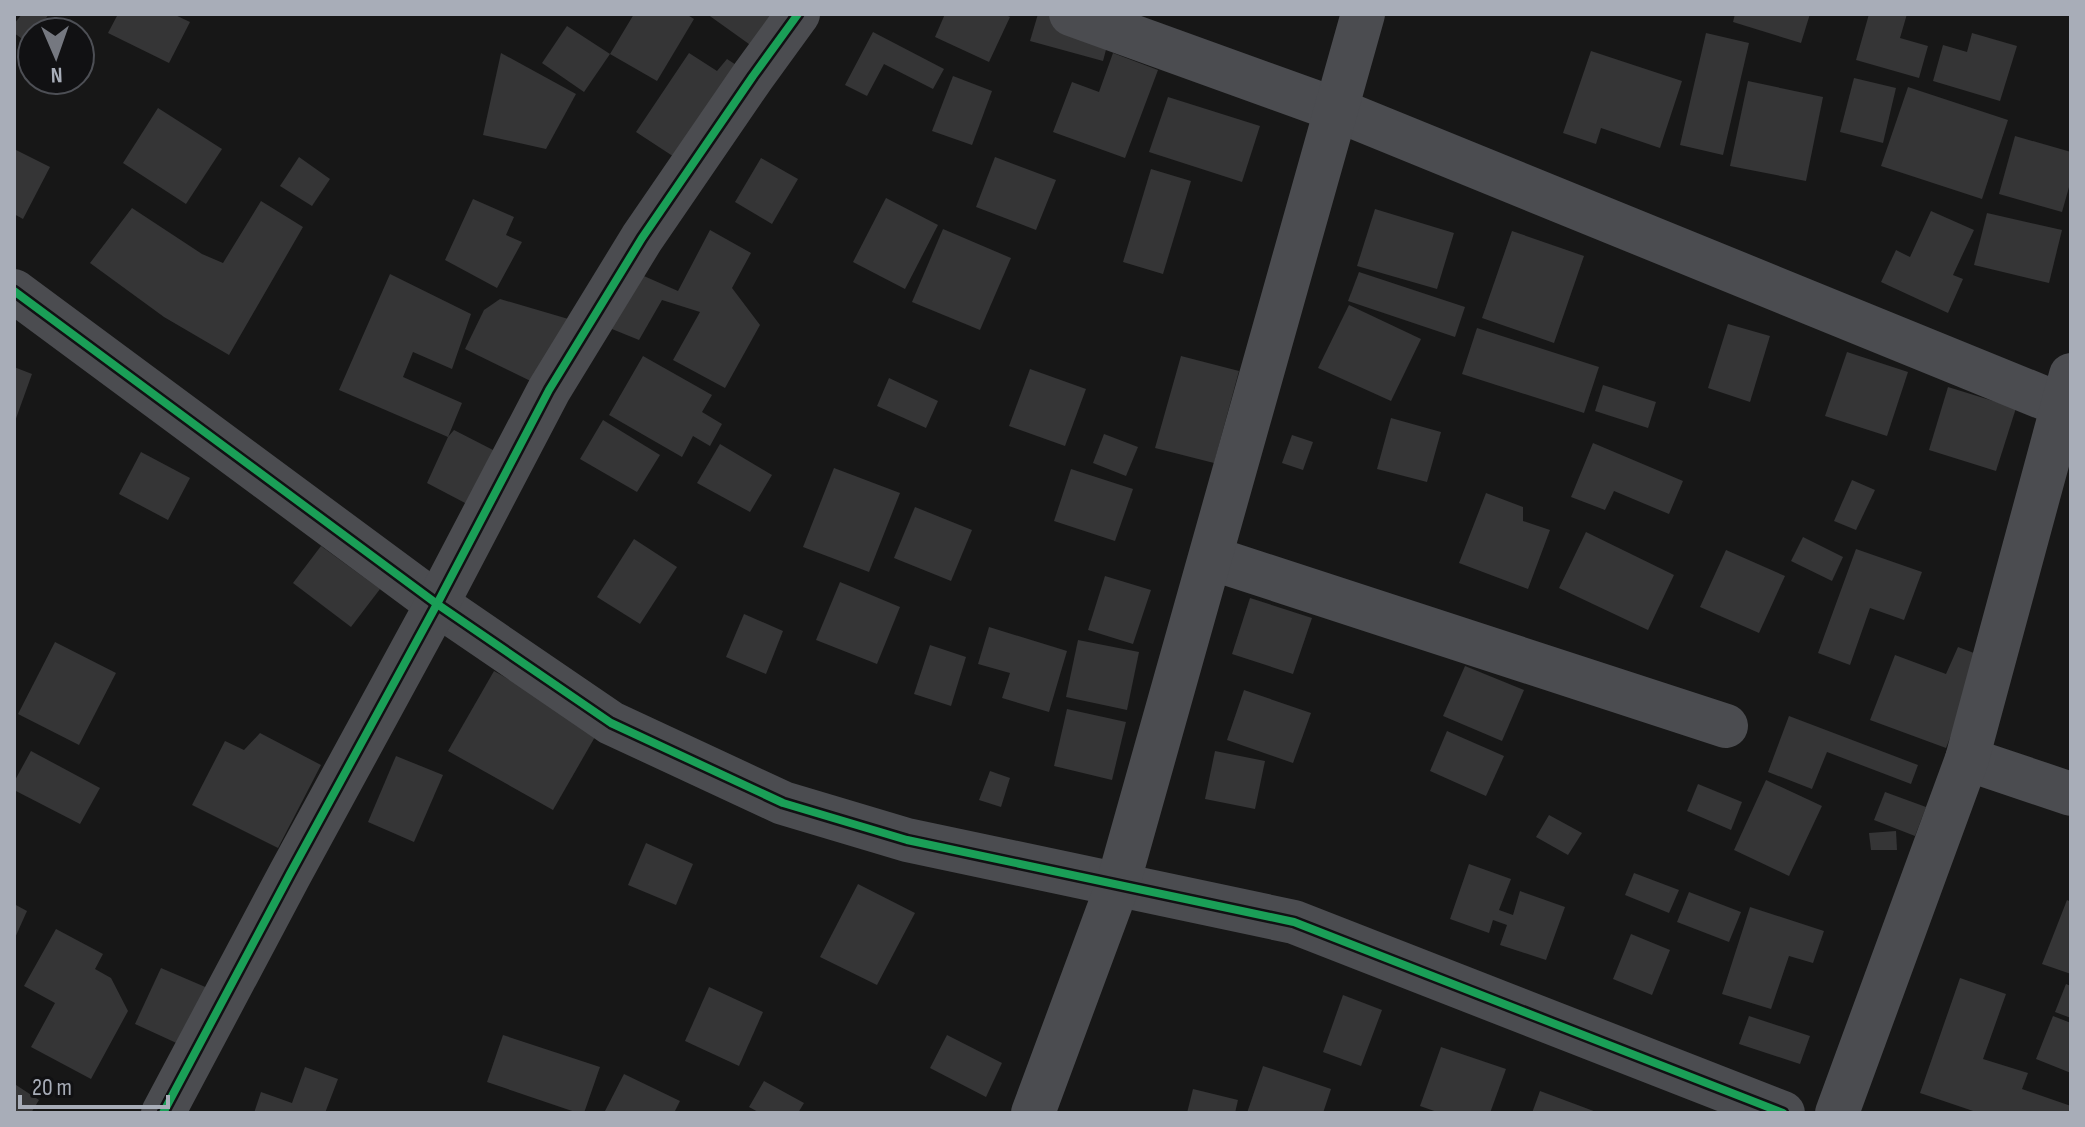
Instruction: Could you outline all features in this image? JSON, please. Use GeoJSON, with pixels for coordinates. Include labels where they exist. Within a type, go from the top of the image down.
{"type":"FeatureCollection","features":[{"type":"Feature","properties":{"kind":"street"},"geometry":{"type":"LineString","coordinates":[[163,1113],[549,390],[642,238],[798,14]]}},
{"type":"Feature","properties":{"kind":"street"},"geometry":{"type":"LineString","coordinates":[[1071,14],[1337,110],[2068,397],[1967,759],[1837,1113]]}},
{"type":"Feature","properties":{"kind":"street"},"geometry":{"type":"LineString","coordinates":[[1033,1113],[1118,884],[1363,14]]}},
{"type":"Feature","properties":{"kind":"street"},"geometry":{"type":"LineString","coordinates":[[14,291],[437,604],[611,723],[783,803],[907,840],[1294,922],[1783,1113]]}},
{"type":"Feature","properties":{"kind":"street"},"geometry":{"type":"LineString","coordinates":[[1211,558],[1726,726]]}},
{"type":"Feature","properties":{"kind":"street"},"geometry":{"type":"LineString","coordinates":[[1967,759],[2071,794]]}},
{"type":"Feature","properties":{"kind":"building"},"geometry":{"type":"Polygon","coordinates":[[[22,14],[49,14],[48,16],[20,16],[22,14]]]}},
{"type":"Feature","properties":{"kind":"building"},"geometry":{"type":"Polygon","coordinates":[[[118,14],[173,14],[190,22],[169,63],[108,33],[118,14]]]}},
{"type":"Feature","properties":{"kind":"building"},"geometry":{"type":"Polygon","coordinates":[[[634,14],[686,14],[694,19],[657,81],[610,54],[634,14]]]}},
{"type":"Feature","properties":{"kind":"building"},"geometry":{"type":"Polygon","coordinates":[[[707,14],[798,14],[767,57],[707,14]]]}},
{"type":"Feature","properties":{"kind":"building"},"geometry":{"type":"Polygon","coordinates":[[[945,14],[1004,14],[1010,17],[989,62],[935,37],[945,14]]]}},
{"type":"Feature","properties":{"kind":"building"},"geometry":{"type":"Polygon","coordinates":[[[1038,14],[1111,31],[1103,61],[1030,41],[1038,14]]]}},
{"type":"Feature","properties":{"kind":"building"},"geometry":{"type":"Polygon","coordinates":[[[1735,14],[1810,14],[1801,43],[1733,22],[1735,14]]]}},
{"type":"Feature","properties":{"kind":"building"},"geometry":{"type":"Polygon","coordinates":[[[1869,14],[1907,14],[1900,38],[1928,46],[1919,78],[1856,60],[1869,14]]]}},
{"type":"Feature","properties":{"kind":"building"},"geometry":{"type":"Polygon","coordinates":[[[567,26],[610,54],[584,92],[542,63],[567,26]]]}},
{"type":"Feature","properties":{"kind":"building"},"geometry":{"type":"Polygon","coordinates":[[[873,32],[944,69],[933,89],[884,64],[867,96],[845,85],[873,32]]]}},
{"type":"Feature","properties":{"kind":"building"},"geometry":{"type":"Polygon","coordinates":[[[1706,33],[1749,43],[1723,155],[1680,145],[1706,33]]]}},
{"type":"Feature","properties":{"kind":"building"},"geometry":{"type":"Polygon","coordinates":[[[1972,33],[2017,46],[2000,101],[1933,81],[1943,45],[1967,52],[1972,33]]]}},
{"type":"Feature","properties":{"kind":"building"},"geometry":{"type":"Polygon","coordinates":[[[1591,51],[1682,81],[1660,148],[1601,128],[1596,144],[1563,133],[1591,51]]]}},
{"type":"Feature","properties":{"kind":"building"},"geometry":{"type":"Polygon","coordinates":[[[501,53],[576,94],[546,149],[483,135],[501,53]]]}},
{"type":"Feature","properties":{"kind":"building"},"geometry":{"type":"Polygon","coordinates":[[[689,53],[717,71],[727,59],[753,76],[691,168],[636,132],[689,53]]]}},
{"type":"Feature","properties":{"kind":"building"},"geometry":{"type":"Polygon","coordinates":[[[1113,53],[1158,70],[1125,158],[1053,132],[1072,82],[1099,92],[1113,53]]]}},
{"type":"Feature","properties":{"kind":"building"},"geometry":{"type":"Polygon","coordinates":[[[953,76],[992,91],[972,145],[932,131],[953,76]]]}},
{"type":"Feature","properties":{"kind":"building"},"geometry":{"type":"Polygon","coordinates":[[[1854,78],[1896,88],[1883,143],[1840,132],[1854,78]]]}},
{"type":"Feature","properties":{"kind":"building"},"geometry":{"type":"Polygon","coordinates":[[[1748,81],[1823,97],[1806,181],[1730,166],[1748,81]]]}},
{"type":"Feature","properties":{"kind":"building"},"geometry":{"type":"Polygon","coordinates":[[[1908,87],[2008,120],[1982,199],[1881,166],[1908,87]]]}},
{"type":"Feature","properties":{"kind":"building"},"geometry":{"type":"Polygon","coordinates":[[[1168,97],[1260,126],[1242,182],[1149,152],[1168,97]]]}},
{"type":"Feature","properties":{"kind":"building"},"geometry":{"type":"Polygon","coordinates":[[[158,108],[222,149],[186,204],[123,163],[158,108]]]}},
{"type":"Feature","properties":{"kind":"building"},"geometry":{"type":"Polygon","coordinates":[[[2015,136],[2071,152],[2071,180],[2062,212],[1999,194],[2015,136]]]}},
{"type":"Feature","properties":{"kind":"building"},"geometry":{"type":"Polygon","coordinates":[[[14,149],[50,167],[23,219],[14,214],[14,149]]]}},
{"type":"Feature","properties":{"kind":"building"},"geometry":{"type":"Polygon","coordinates":[[[299,157],[330,179],[312,206],[280,186],[299,157]]]}},
{"type":"Feature","properties":{"kind":"building"},"geometry":{"type":"Polygon","coordinates":[[[995,157],[1056,180],[1036,230],[976,207],[995,157]]]}},
{"type":"Feature","properties":{"kind":"building"},"geometry":{"type":"Polygon","coordinates":[[[761,158],[798,179],[772,224],[735,202],[761,158]]]}},
{"type":"Feature","properties":{"kind":"building"},"geometry":{"type":"Polygon","coordinates":[[[1151,169],[1191,181],[1163,274],[1123,262],[1151,169]]]}},
{"type":"Feature","properties":{"kind":"building"},"geometry":{"type":"Polygon","coordinates":[[[886,198],[938,225],[905,289],[853,262],[886,198]]]}},
{"type":"Feature","properties":{"kind":"building"},"geometry":{"type":"Polygon","coordinates":[[[473,199],[514,217],[506,235],[522,242],[497,288],[445,260],[473,199]]]}},
{"type":"Feature","properties":{"kind":"building"},"geometry":{"type":"Polygon","coordinates":[[[261,201],[303,227],[229,355],[164,317],[90,263],[132,208],[202,254],[223,263],[261,201]]]}},
{"type":"Feature","properties":{"kind":"building"},"geometry":{"type":"Polygon","coordinates":[[[1375,209],[1454,233],[1437,289],[1357,266],[1375,209]]]}},
{"type":"Feature","properties":{"kind":"building"},"geometry":{"type":"Polygon","coordinates":[[[1931,211],[1974,230],[1953,275],[1963,279],[1948,313],[1881,282],[1896,250],[1910,257],[1931,211]]]}},
{"type":"Feature","properties":{"kind":"building"},"geometry":{"type":"Polygon","coordinates":[[[1987,213],[2062,230],[2049,283],[1974,265],[1987,213]]]}},
{"type":"Feature","properties":{"kind":"building"},"geometry":{"type":"Polygon","coordinates":[[[943,229],[1011,258],[980,330],[912,302],[943,229]]]}},
{"type":"Feature","properties":{"kind":"building"},"geometry":{"type":"Polygon","coordinates":[[[710,230],[751,253],[732,288],[760,325],[725,388],[673,360],[700,312],[662,300],[639,340],[607,327],[637,273],[678,291],[710,230]]]}},
{"type":"Feature","properties":{"kind":"building"},"geometry":{"type":"Polygon","coordinates":[[[1512,231],[1584,256],[1554,343],[1482,318],[1512,231]]]}},
{"type":"Feature","properties":{"kind":"building"},"geometry":{"type":"Polygon","coordinates":[[[1359,272],[1465,307],[1455,337],[1348,301],[1359,272]]]}},
{"type":"Feature","properties":{"kind":"building"},"geometry":{"type":"Polygon","coordinates":[[[390,274],[471,314],[452,369],[413,352],[403,377],[462,403],[448,437],[339,390],[390,274]]]}},
{"type":"Feature","properties":{"kind":"building"},"geometry":{"type":"Polygon","coordinates":[[[500,299],[582,323],[549,390],[465,349],[484,310],[500,299]]]}},
{"type":"Feature","properties":{"kind":"building"},"geometry":{"type":"Polygon","coordinates":[[[1349,305],[1421,339],[1391,401],[1318,368],[1349,305]]]}},
{"type":"Feature","properties":{"kind":"building"},"geometry":{"type":"Polygon","coordinates":[[[1728,324],[1770,336],[1750,402],[1708,388],[1728,324]]]}},
{"type":"Feature","properties":{"kind":"building"},"geometry":{"type":"Polygon","coordinates":[[[1477,328],[1599,367],[1584,413],[1462,374],[1477,328]]]}},
{"type":"Feature","properties":{"kind":"building"},"geometry":{"type":"Polygon","coordinates":[[[1847,352],[1908,372],[1887,436],[1825,416],[1847,352]]]}},
{"type":"Feature","properties":{"kind":"building"},"geometry":{"type":"Polygon","coordinates":[[[643,356],[712,395],[702,412],[722,424],[710,446],[693,436],[682,457],[609,415],[643,356]]]}},
{"type":"Feature","properties":{"kind":"building"},"geometry":{"type":"Polygon","coordinates":[[[1181,356],[1239,371],[1214,463],[1155,448],[1181,356]]]}},
{"type":"Feature","properties":{"kind":"building"},"geometry":{"type":"Polygon","coordinates":[[[14,367],[32,374],[14,424],[14,367]]]}},
{"type":"Feature","properties":{"kind":"building"},"geometry":{"type":"Polygon","coordinates":[[[1030,369],[1086,389],[1065,446],[1009,426],[1030,369]]]}},
{"type":"Feature","properties":{"kind":"building"},"geometry":{"type":"Polygon","coordinates":[[[889,378],[938,401],[926,428],[877,406],[889,378]]]}},
{"type":"Feature","properties":{"kind":"building"},"geometry":{"type":"Polygon","coordinates":[[[1603,385],[1656,402],[1648,428],[1595,411],[1603,385]]]}},
{"type":"Feature","properties":{"kind":"building"},"geometry":{"type":"Polygon","coordinates":[[[1948,387],[2016,408],[1996,471],[1929,450],[1948,387]]]}},
{"type":"Feature","properties":{"kind":"building"},"geometry":{"type":"Polygon","coordinates":[[[1391,418],[1441,432],[1427,482],[1377,469],[1391,418]]]}},
{"type":"Feature","properties":{"kind":"building"},"geometry":{"type":"Polygon","coordinates":[[[603,420],[660,455],[637,492],[580,459],[603,420]]]}},
{"type":"Feature","properties":{"kind":"building"},"geometry":{"type":"Polygon","coordinates":[[[454,430],[495,451],[467,504],[427,483],[454,430]]]}},
{"type":"Feature","properties":{"kind":"building"},"geometry":{"type":"Polygon","coordinates":[[[1104,434],[1138,447],[1126,476],[1093,463],[1104,434]]]}},
{"type":"Feature","properties":{"kind":"building"},"geometry":{"type":"Polygon","coordinates":[[[1292,435],[1313,442],[1303,470],[1282,463],[1292,435]]]}},
{"type":"Feature","properties":{"kind":"building"},"geometry":{"type":"Polygon","coordinates":[[[1593,443],[1683,481],[1669,514],[1614,491],[1605,510],[1571,497],[1593,443]]]}},
{"type":"Feature","properties":{"kind":"building"},"geometry":{"type":"Polygon","coordinates":[[[720,444],[772,475],[750,512],[697,483],[720,444]]]}},
{"type":"Feature","properties":{"kind":"building"},"geometry":{"type":"Polygon","coordinates":[[[141,452],[190,478],[168,520],[119,494],[141,452]]]}},
{"type":"Feature","properties":{"kind":"building"},"geometry":{"type":"Polygon","coordinates":[[[834,468],[900,493],[869,572],[803,547],[834,468]]]}},
{"type":"Feature","properties":{"kind":"building"},"geometry":{"type":"Polygon","coordinates":[[[1071,469],[1133,489],[1115,541],[1054,521],[1071,469]]]}},
{"type":"Feature","properties":{"kind":"building"},"geometry":{"type":"Polygon","coordinates":[[[1852,480],[1875,490],[1856,530],[1834,521],[1852,480]]]}},
{"type":"Feature","properties":{"kind":"building"},"geometry":{"type":"Polygon","coordinates":[[[1486,493],[1523,507],[1523,521],[1550,530],[1528,589],[1459,563],[1486,493]]]}},
{"type":"Feature","properties":{"kind":"building"},"geometry":{"type":"Polygon","coordinates":[[[915,507],[972,530],[951,581],[894,558],[915,507]]]}},
{"type":"Feature","properties":{"kind":"building"},"geometry":{"type":"Polygon","coordinates":[[[1586,532],[1674,575],[1648,630],[1559,588],[1586,532]]]}},
{"type":"Feature","properties":{"kind":"building"},"geometry":{"type":"Polygon","coordinates":[[[1803,537],[1843,557],[1832,581],[1791,561],[1803,537]]]}},
{"type":"Feature","properties":{"kind":"building"},"geometry":{"type":"Polygon","coordinates":[[[634,539],[677,567],[640,624],[597,597],[634,539]]]}},
{"type":"Feature","properties":{"kind":"building"},"geometry":{"type":"Polygon","coordinates":[[[321,546],[380,589],[351,627],[293,583],[321,546]]]}},
{"type":"Feature","properties":{"kind":"building"},"geometry":{"type":"Polygon","coordinates":[[[1856,549],[1922,572],[1904,620],[1870,608],[1850,665],[1818,653],[1856,549]]]}},
{"type":"Feature","properties":{"kind":"building"},"geometry":{"type":"Polygon","coordinates":[[[1726,550],[1785,576],[1759,633],[1700,607],[1726,550]]]}},
{"type":"Feature","properties":{"kind":"building"},"geometry":{"type":"Polygon","coordinates":[[[1105,576],[1151,590],[1133,644],[1088,630],[1105,576]]]}},
{"type":"Feature","properties":{"kind":"building"},"geometry":{"type":"Polygon","coordinates":[[[840,582],[900,607],[877,664],[816,640],[840,582]]]}},
{"type":"Feature","properties":{"kind":"building"},"geometry":{"type":"Polygon","coordinates":[[[1250,598],[1312,618],[1293,674],[1232,654],[1250,598]]]}},
{"type":"Feature","properties":{"kind":"building"},"geometry":{"type":"Polygon","coordinates":[[[744,614],[783,631],[766,674],[726,657],[744,614]]]}},
{"type":"Feature","properties":{"kind":"building"},"geometry":{"type":"Polygon","coordinates":[[[989,627],[1067,651],[1049,712],[1002,698],[1010,673],[978,664],[989,627]]]}},
{"type":"Feature","properties":{"kind":"building"},"geometry":{"type":"Polygon","coordinates":[[[1078,640],[1139,652],[1127,710],[1066,697],[1078,640]]]}},
{"type":"Feature","properties":{"kind":"building"},"geometry":{"type":"Polygon","coordinates":[[[55,642],[116,673],[79,745],[18,714],[55,642]]]}},
{"type":"Feature","properties":{"kind":"building"},"geometry":{"type":"Polygon","coordinates":[[[930,645],[966,657],[951,706],[914,694],[930,645]]]}},
{"type":"Feature","properties":{"kind":"building"},"geometry":{"type":"Polygon","coordinates":[[[1958,647],[1982,656],[1946,748],[1870,720],[1895,655],[1946,674],[1958,647]]]}},
{"type":"Feature","properties":{"kind":"building"},"geometry":{"type":"Polygon","coordinates":[[[1465,666],[1524,690],[1502,741],[1443,716],[1465,666]]]}},
{"type":"Feature","properties":{"kind":"building"},"geometry":{"type":"Polygon","coordinates":[[[494,671],[599,730],[553,810],[448,751],[494,671]]]}},
{"type":"Feature","properties":{"kind":"building"},"geometry":{"type":"Polygon","coordinates":[[[1244,690],[1311,713],[1293,763],[1227,740],[1244,690]]]}},
{"type":"Feature","properties":{"kind":"building"},"geometry":{"type":"Polygon","coordinates":[[[1067,709],[1126,722],[1112,780],[1054,766],[1067,709]]]}},
{"type":"Feature","properties":{"kind":"building"},"geometry":{"type":"Polygon","coordinates":[[[1789,716],[1918,765],[1911,784],[1827,752],[1812,789],[1768,772],[1789,716]]]}},
{"type":"Feature","properties":{"kind":"building"},"geometry":{"type":"Polygon","coordinates":[[[1447,731],[1504,756],[1486,796],[1430,771],[1447,731]]]}},
{"type":"Feature","properties":{"kind":"building"},"geometry":{"type":"Polygon","coordinates":[[[260,733],[321,765],[278,848],[192,805],[225,741],[244,750],[260,733]]]}},
{"type":"Feature","properties":{"kind":"building"},"geometry":{"type":"Polygon","coordinates":[[[31,751],[100,788],[80,824],[14,790],[14,782],[31,751]]]}},
{"type":"Feature","properties":{"kind":"building"},"geometry":{"type":"Polygon","coordinates":[[[1215,751],[1265,761],[1255,809],[1205,799],[1215,751]]]}},
{"type":"Feature","properties":{"kind":"building"},"geometry":{"type":"Polygon","coordinates":[[[396,756],[443,775],[414,842],[368,822],[396,756]]]}},
{"type":"Feature","properties":{"kind":"building"},"geometry":{"type":"Polygon","coordinates":[[[990,771],[1010,778],[1001,807],[979,800],[990,771]]]}},
{"type":"Feature","properties":{"kind":"building"},"geometry":{"type":"Polygon","coordinates":[[[1766,780],[1822,806],[1789,876],[1734,850],[1766,780]]]}},
{"type":"Feature","properties":{"kind":"building"},"geometry":{"type":"Polygon","coordinates":[[[1698,784],[1742,802],[1731,830],[1687,811],[1698,784]]]}},
{"type":"Feature","properties":{"kind":"building"},"geometry":{"type":"Polygon","coordinates":[[[1885,792],[1926,807],[1915,836],[1874,820],[1885,792]]]}},
{"type":"Feature","properties":{"kind":"building"},"geometry":{"type":"Polygon","coordinates":[[[1549,815],[1582,833],[1568,855],[1536,837],[1549,815]]]}},
{"type":"Feature","properties":{"kind":"building"},"geometry":{"type":"Polygon","coordinates":[[[1896,831],[1897,850],[1871,850],[1869,833],[1896,831]]]}},
{"type":"Feature","properties":{"kind":"building"},"geometry":{"type":"Polygon","coordinates":[[[646,843],[693,864],[676,905],[628,885],[646,843]]]}},
{"type":"Feature","properties":{"kind":"building"},"geometry":{"type":"Polygon","coordinates":[[[1469,864],[1511,879],[1499,910],[1513,915],[1520,891],[1565,907],[1546,960],[1500,945],[1507,925],[1493,920],[1489,933],[1450,919],[1469,864]]]}},
{"type":"Feature","properties":{"kind":"building"},"geometry":{"type":"Polygon","coordinates":[[[1634,873],[1679,890],[1669,913],[1625,895],[1634,873]]]}},
{"type":"Feature","properties":{"kind":"building"},"geometry":{"type":"Polygon","coordinates":[[[858,884],[915,913],[877,985],[820,957],[858,884]]]}},
{"type":"Feature","properties":{"kind":"building"},"geometry":{"type":"Polygon","coordinates":[[[1689,892],[1741,912],[1729,942],[1677,922],[1689,892]]]}},
{"type":"Feature","properties":{"kind":"building"},"geometry":{"type":"Polygon","coordinates":[[[2067,900],[2071,902],[2071,974],[2042,964],[2067,900]]]}},
{"type":"Feature","properties":{"kind":"building"},"geometry":{"type":"Polygon","coordinates":[[[14,904],[27,911],[14,940],[14,904]]]}},
{"type":"Feature","properties":{"kind":"building"},"geometry":{"type":"Polygon","coordinates":[[[1750,907],[1824,931],[1813,963],[1789,956],[1771,1009],[1722,994],[1750,907]]]}},
{"type":"Feature","properties":{"kind":"building"},"geometry":{"type":"Polygon","coordinates":[[[56,929],[103,954],[95,969],[111,978],[128,1011],[91,1079],[31,1047],[55,1003],[24,986],[56,929]]]}},
{"type":"Feature","properties":{"kind":"building"},"geometry":{"type":"Polygon","coordinates":[[[1631,934],[1670,950],[1652,995],[1613,979],[1631,934]]]}},
{"type":"Feature","properties":{"kind":"building"},"geometry":{"type":"Polygon","coordinates":[[[161,968],[210,989],[183,1046],[135,1024],[161,968]]]}},
{"type":"Feature","properties":{"kind":"building"},"geometry":{"type":"Polygon","coordinates":[[[1960,978],[2006,994],[1983,1059],[2028,1073],[2022,1089],[2071,1106],[2071,1113],[1979,1113],[1920,1093],[1960,978]]]}},
{"type":"Feature","properties":{"kind":"building"},"geometry":{"type":"Polygon","coordinates":[[[2066,984],[2071,986],[2071,1018],[2055,1012],[2066,984]]]}},
{"type":"Feature","properties":{"kind":"building"},"geometry":{"type":"Polygon","coordinates":[[[709,987],[763,1012],[739,1066],[685,1041],[709,987]]]}},
{"type":"Feature","properties":{"kind":"building"},"geometry":{"type":"Polygon","coordinates":[[[1343,995],[1382,1010],[1361,1066],[1323,1052],[1343,995]]]}},
{"type":"Feature","properties":{"kind":"building"},"geometry":{"type":"Polygon","coordinates":[[[1749,1016],[1810,1036],[1800,1064],[1739,1044],[1749,1016]]]}},
{"type":"Feature","properties":{"kind":"building"},"geometry":{"type":"Polygon","coordinates":[[[2053,1016],[2071,1023],[2071,1073],[2036,1059],[2053,1016]]]}},
{"type":"Feature","properties":{"kind":"building"},"geometry":{"type":"Polygon","coordinates":[[[503,1035],[600,1067],[584,1113],[487,1082],[503,1035]]]}},
{"type":"Feature","properties":{"kind":"building"},"geometry":{"type":"Polygon","coordinates":[[[947,1035],[1002,1063],[986,1097],[930,1068],[947,1035]]]}},
{"type":"Feature","properties":{"kind":"building"},"geometry":{"type":"Polygon","coordinates":[[[1441,1047],[1506,1069],[1490,1113],[1440,1113],[1420,1106],[1441,1047]]]}},
{"type":"Feature","properties":{"kind":"building"},"geometry":{"type":"Polygon","coordinates":[[[1263,1066],[1331,1089],[1323,1113],[1247,1113],[1263,1066]]]}},
{"type":"Feature","properties":{"kind":"building"},"geometry":{"type":"Polygon","coordinates":[[[305,1067],[338,1079],[325,1113],[254,1113],[261,1092],[292,1103],[305,1067]]]}},
{"type":"Feature","properties":{"kind":"building"},"geometry":{"type":"Polygon","coordinates":[[[624,1074],[680,1101],[674,1113],[604,1113],[624,1074]]]}},
{"type":"Feature","properties":{"kind":"building"},"geometry":{"type":"Polygon","coordinates":[[[764,1081],[804,1103],[798,1113],[760,1113],[749,1107],[764,1081]]]}},
{"type":"Feature","properties":{"kind":"building"},"geometry":{"type":"Polygon","coordinates":[[[16,1085],[39,1100],[31,1113],[14,1113],[16,1085]]]}},
{"type":"Feature","properties":{"kind":"building"},"geometry":{"type":"Polygon","coordinates":[[[1193,1089],[1238,1100],[1235,1113],[1187,1113],[1193,1089]]]}},
{"type":"Feature","properties":{"kind":"building"},"geometry":{"type":"Polygon","coordinates":[[[1540,1091],[1599,1113],[1532,1113],[1540,1091]]]}},
{"type":"Feature","properties":{"kind":"cycle path"},"geometry":{"type":"LineString","coordinates":[[163,1113],[549,390],[642,238],[798,14]]}},
{"type":"Feature","properties":{"kind":"cycle path"},"geometry":{"type":"LineString","coordinates":[[14,291],[437,604],[611,723],[783,803],[907,840],[1294,922],[1783,1113]]}}]}
